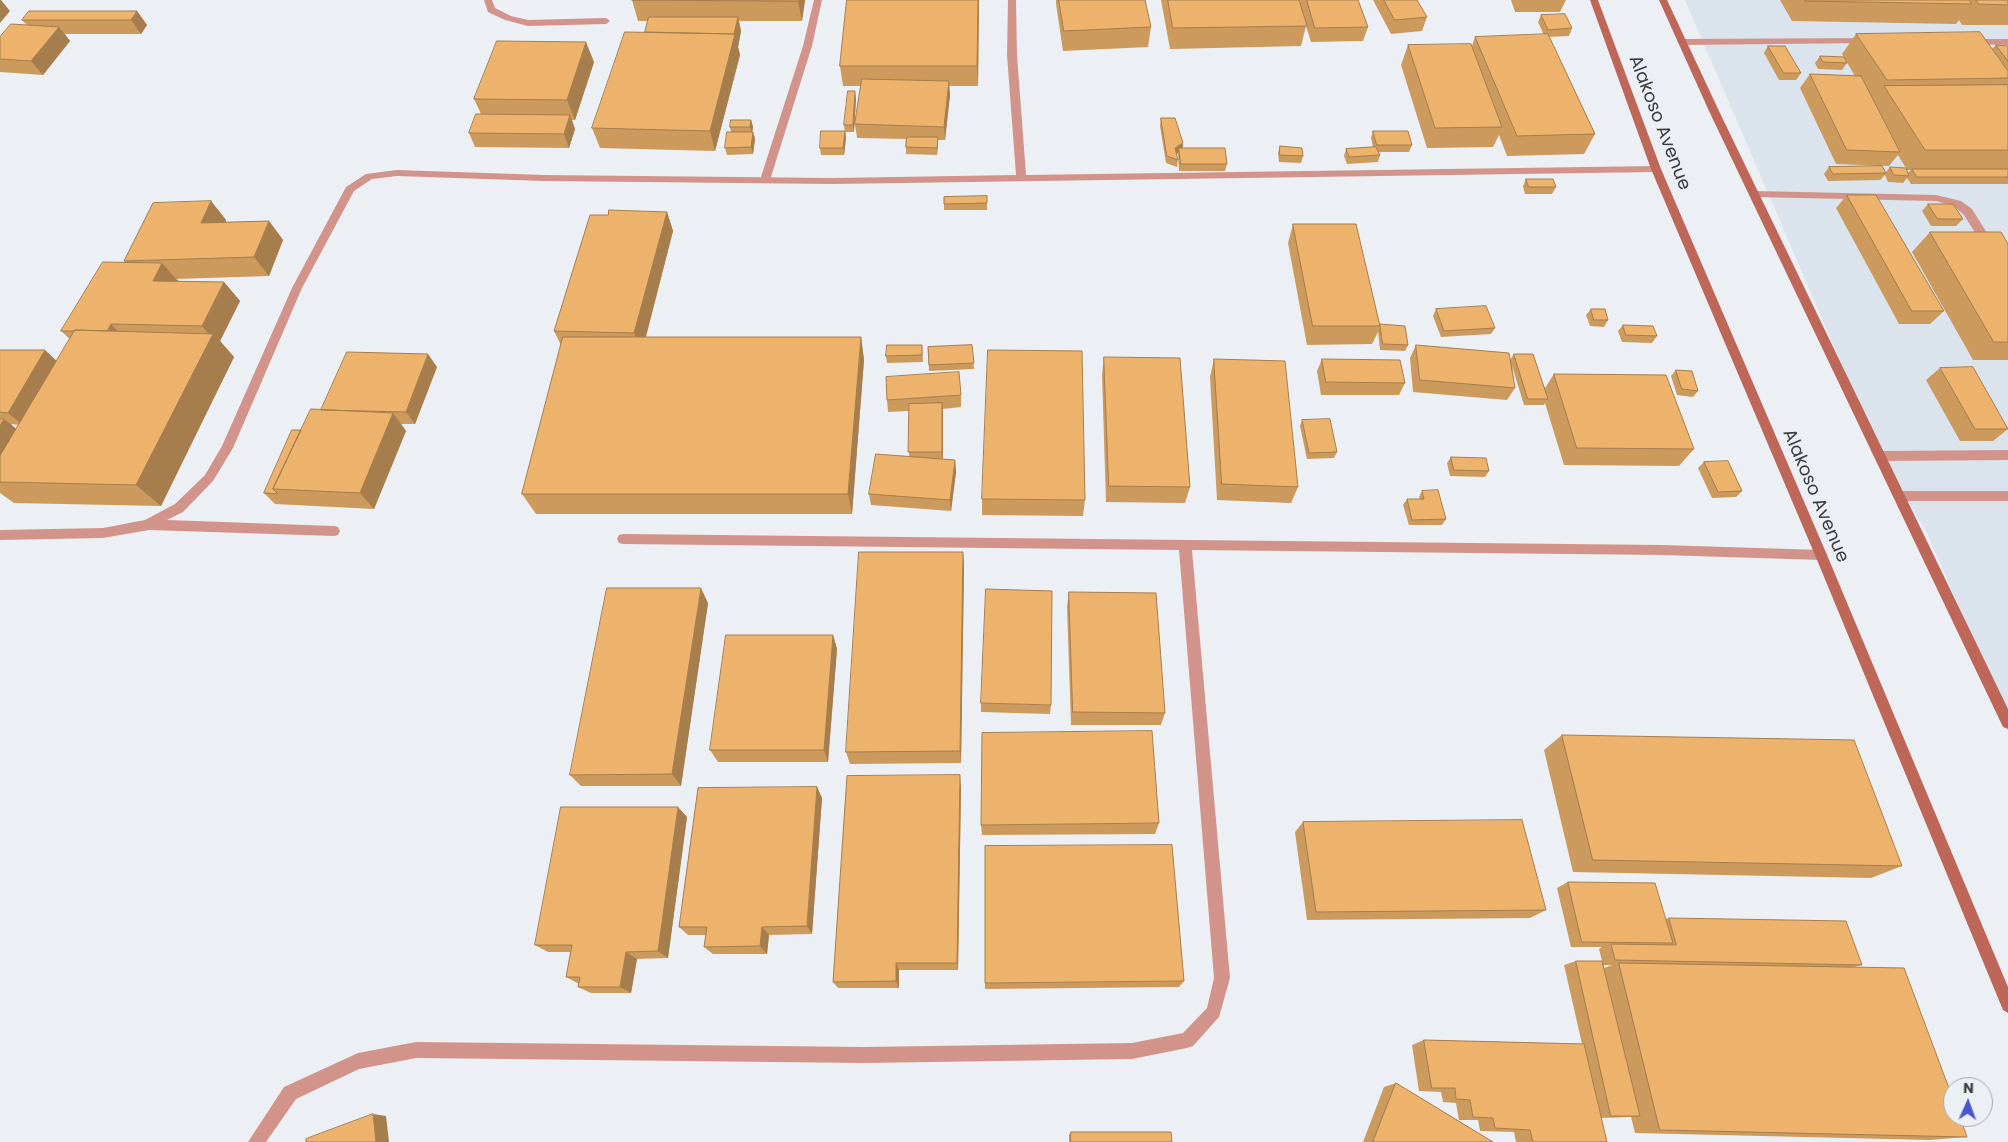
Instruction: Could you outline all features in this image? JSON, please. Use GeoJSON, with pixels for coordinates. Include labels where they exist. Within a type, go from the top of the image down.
{"type":"FeatureCollection","features":[{"type":"Feature","properties":{"kind":"street"},"geometry":{"type":"LineString","coordinates":[[488,0],[491,10],[508,18],[528,23],[606,21]]}},
{"type":"Feature","properties":{"kind":"street"},"geometry":{"type":"LineString","coordinates":[[765,180],[772,152],[814,27],[818,0]]}},
{"type":"Feature","properties":{"kind":"street"},"geometry":{"type":"LineString","coordinates":[[1012,0],[1012,54],[1021,179]]}},
{"type":"Feature","properties":{"kind":"street","name":"Alakoso Avenue"},"geometry":{"type":"LineString","coordinates":[[1594,0],[1656,169],[1821,555],[2008,1005]]}},
{"type":"Feature","properties":{"kind":"street"},"geometry":{"type":"LineString","coordinates":[[1663,0],[2008,723]]}},
{"type":"Feature","properties":{"kind":"street"},"geometry":{"type":"LineString","coordinates":[[1682,42],[1879,41]]}},
{"type":"Feature","properties":{"kind":"street"},"geometry":{"type":"LineString","coordinates":[[1958,42],[2008,42]]}},
{"type":"Feature","properties":{"kind":"street"},"geometry":{"type":"LineString","coordinates":[[147,524],[179,508],[209,478],[228,448],[297,288],[350,189],[370,176],[397,173],[544,178],[765,180],[1021,179],[1656,169]]}},
{"type":"Feature","properties":{"kind":"street"},"geometry":{"type":"LineString","coordinates":[[1754,194],[1936,198],[1957,203],[1968,212],[2008,276]]}},
{"type":"Feature","properties":{"kind":"street"},"geometry":{"type":"LineString","coordinates":[[1881,456],[2008,455]]}},
{"type":"Feature","properties":{"kind":"street"},"geometry":{"type":"LineString","coordinates":[[1900,496],[2008,496]]}},
{"type":"Feature","properties":{"kind":"street"},"geometry":{"type":"LineString","coordinates":[[0,535],[103,533],[147,524],[334,531]]}},
{"type":"Feature","properties":{"kind":"street"},"geometry":{"type":"LineString","coordinates":[[623,539],[1662,550],[1821,555]]}},
{"type":"Feature","properties":{"kind":"street"},"geometry":{"type":"LineString","coordinates":[[256,1142],[290,1093],[358,1060],[416,1050],[864,1055],[1132,1051],[1187,1040],[1214,1012],[1222,978],[1185,545]]}},
{"type":"Feature","properties":{"kind":"shaded area"},"geometry":{"type":"Polygon","coordinates":[[[1685,0],[2008,0],[2008,719],[1927,533],[1881,456],[1685,0]]]}},
{"type":"Feature","properties":{"kind":"building"},"geometry":{"type":"Polygon","coordinates":[[[632,0],[799,0],[798,1],[632,0]]]}},
{"type":"Feature","properties":{"kind":"building"},"geometry":{"type":"Polygon","coordinates":[[[847,0],[978,0],[977,66],[840,66],[847,0]]]}},
{"type":"Feature","properties":{"kind":"building"},"geometry":{"type":"Polygon","coordinates":[[[1059,0],[1145,0],[1151,27],[1064,31],[1059,0]]]}},
{"type":"Feature","properties":{"kind":"building"},"geometry":{"type":"Polygon","coordinates":[[[1168,0],[1299,0],[1307,26],[1173,28],[1168,0]]]}},
{"type":"Feature","properties":{"kind":"building"},"geometry":{"type":"Polygon","coordinates":[[[1307,0],[1358,0],[1368,27],[1315,28],[1307,0]]]}},
{"type":"Feature","properties":{"kind":"building"},"geometry":{"type":"Polygon","coordinates":[[[1384,0],[1417,0],[1427,17],[1395,20],[1384,0]]]}},
{"type":"Feature","properties":{"kind":"building"},"geometry":{"type":"Polygon","coordinates":[[[1969,0],[1972,4],[1805,1],[1969,0]]]}},
{"type":"Feature","properties":{"kind":"building"},"geometry":{"type":"Polygon","coordinates":[[[1976,0],[2008,0],[2008,5],[1979,4],[1976,0]]]}},
{"type":"Feature","properties":{"kind":"building"},"geometry":{"type":"Polygon","coordinates":[[[29,11],[137,11],[131,20],[22,20],[29,11]]]}},
{"type":"Feature","properties":{"kind":"building"},"geometry":{"type":"Polygon","coordinates":[[[1565,14],[1572,28],[1548,30],[1541,15],[1565,14]]]}},
{"type":"Feature","properties":{"kind":"building"},"geometry":{"type":"Polygon","coordinates":[[[649,17],[738,17],[734,34],[645,32],[649,17]]]}},
{"type":"Feature","properties":{"kind":"building"},"geometry":{"type":"Polygon","coordinates":[[[11,24],[59,27],[31,61],[0,59],[0,37],[11,24]]]}},
{"type":"Feature","properties":{"kind":"building"},"geometry":{"type":"Polygon","coordinates":[[[625,32],[735,34],[710,131],[592,128],[625,32]]]}},
{"type":"Feature","properties":{"kind":"building"},"geometry":{"type":"Polygon","coordinates":[[[1980,32],[2008,71],[2008,78],[1887,80],[1856,34],[1980,32]]]}},
{"type":"Feature","properties":{"kind":"building"},"geometry":{"type":"Polygon","coordinates":[[[1548,34],[1595,134],[1517,136],[1475,37],[1548,34]]]}},
{"type":"Feature","properties":{"kind":"building"},"geometry":{"type":"Polygon","coordinates":[[[497,41],[586,42],[567,100],[474,99],[497,41]]]}},
{"type":"Feature","properties":{"kind":"building"},"geometry":{"type":"Polygon","coordinates":[[[1471,44],[1502,127],[1435,128],[1408,45],[1471,44]]]}},
{"type":"Feature","properties":{"kind":"building"},"geometry":{"type":"Polygon","coordinates":[[[1996,45],[2008,46],[2008,61],[1996,45]]]}},
{"type":"Feature","properties":{"kind":"building"},"geometry":{"type":"Polygon","coordinates":[[[1768,46],[1785,46],[1801,73],[1784,73],[1768,46]]]}},
{"type":"Feature","properties":{"kind":"building"},"geometry":{"type":"Polygon","coordinates":[[[1820,56],[1844,57],[1847,63],[1823,62],[1820,56]]]}},
{"type":"Feature","properties":{"kind":"building"},"geometry":{"type":"Polygon","coordinates":[[[1810,74],[1861,76],[1900,152],[1847,150],[1810,74]]]}},
{"type":"Feature","properties":{"kind":"building"},"geometry":{"type":"Polygon","coordinates":[[[862,79],[949,81],[944,127],[855,124],[862,79]]]}},
{"type":"Feature","properties":{"kind":"building"},"geometry":{"type":"Polygon","coordinates":[[[2008,85],[2008,150],[1925,150],[1884,86],[2008,85]]]}},
{"type":"Feature","properties":{"kind":"building"},"geometry":{"type":"Polygon","coordinates":[[[848,91],[855,91],[853,125],[844,125],[848,91]]]}},
{"type":"Feature","properties":{"kind":"building"},"geometry":{"type":"Polygon","coordinates":[[[476,114],[570,115],[564,134],[469,133],[476,114]]]}},
{"type":"Feature","properties":{"kind":"building"},"geometry":{"type":"Polygon","coordinates":[[[1161,118],[1175,118],[1183,143],[1175,148],[1178,160],[1167,156],[1161,118]]]}},
{"type":"Feature","properties":{"kind":"building"},"geometry":{"type":"Polygon","coordinates":[[[731,120],[751,120],[750,127],[730,127],[731,120]]]}},
{"type":"Feature","properties":{"kind":"building"},"geometry":{"type":"Polygon","coordinates":[[[821,131],[845,131],[843,148],[820,148],[821,131]]]}},
{"type":"Feature","properties":{"kind":"building"},"geometry":{"type":"Polygon","coordinates":[[[1373,131],[1408,131],[1412,145],[1377,145],[1373,131]]]}},
{"type":"Feature","properties":{"kind":"building"},"geometry":{"type":"Polygon","coordinates":[[[727,132],[753,132],[751,147],[725,148],[727,132]]]}},
{"type":"Feature","properties":{"kind":"building"},"geometry":{"type":"Polygon","coordinates":[[[907,137],[938,137],[937,148],[906,147],[907,137]]]}},
{"type":"Feature","properties":{"kind":"building"},"geometry":{"type":"Polygon","coordinates":[[[1280,146],[1302,148],[1303,156],[1280,155],[1280,146]]]}},
{"type":"Feature","properties":{"kind":"building"},"geometry":{"type":"Polygon","coordinates":[[[1376,147],[1380,155],[1349,157],[1346,149],[1376,147]]]}},
{"type":"Feature","properties":{"kind":"building"},"geometry":{"type":"Polygon","coordinates":[[[1179,148],[1225,148],[1227,164],[1181,164],[1179,148]]]}},
{"type":"Feature","properties":{"kind":"building"},"geometry":{"type":"Polygon","coordinates":[[[1882,166],[1886,173],[1833,174],[1829,167],[1882,166]]]}},
{"type":"Feature","properties":{"kind":"building"},"geometry":{"type":"Polygon","coordinates":[[[1890,167],[1906,168],[1909,176],[1894,175],[1890,167]]]}},
{"type":"Feature","properties":{"kind":"building"},"geometry":{"type":"Polygon","coordinates":[[[1912,169],[2008,169],[2008,177],[1917,177],[1912,169]]]}},
{"type":"Feature","properties":{"kind":"building"},"geometry":{"type":"Polygon","coordinates":[[[1526,179],[1553,179],[1556,187],[1529,187],[1526,179]]]}},
{"type":"Feature","properties":{"kind":"building"},"geometry":{"type":"Polygon","coordinates":[[[1847,195],[1876,195],[1944,311],[1912,311],[1847,195]]]}},
{"type":"Feature","properties":{"kind":"building"},"geometry":{"type":"Polygon","coordinates":[[[987,196],[987,203],[944,204],[944,197],[987,196]]]}},
{"type":"Feature","properties":{"kind":"building"},"geometry":{"type":"Polygon","coordinates":[[[211,201],[201,223],[269,221],[254,257],[124,261],[153,203],[211,201]]]}},
{"type":"Feature","properties":{"kind":"building"},"geometry":{"type":"Polygon","coordinates":[[[1928,204],[1953,204],[1963,219],[1938,219],[1928,204]]]}},
{"type":"Feature","properties":{"kind":"building"},"geometry":{"type":"Polygon","coordinates":[[[609,210],[667,212],[634,333],[554,331],[590,215],[608,215],[609,210]]]}},
{"type":"Feature","properties":{"kind":"building"},"geometry":{"type":"Polygon","coordinates":[[[1293,224],[1356,224],[1380,326],[1313,326],[1293,224]]]}},
{"type":"Feature","properties":{"kind":"building"},"geometry":{"type":"Polygon","coordinates":[[[1930,232],[2001,232],[2008,244],[2008,342],[1994,342],[1930,232]]]}},
{"type":"Feature","properties":{"kind":"building"},"geometry":{"type":"Polygon","coordinates":[[[103,262],[162,263],[153,281],[224,282],[202,326],[111,324],[107,331],[61,331],[103,262]]]}},
{"type":"Feature","properties":{"kind":"building"},"geometry":{"type":"Polygon","coordinates":[[[1486,306],[1495,328],[1444,331],[1436,309],[1486,306]]]}},
{"type":"Feature","properties":{"kind":"building"},"geometry":{"type":"Polygon","coordinates":[[[1591,309],[1605,309],[1608,320],[1594,320],[1591,309]]]}},
{"type":"Feature","properties":{"kind":"building"},"geometry":{"type":"Polygon","coordinates":[[[1380,324],[1405,326],[1408,345],[1383,344],[1380,324]]]}},
{"type":"Feature","properties":{"kind":"building"},"geometry":{"type":"Polygon","coordinates":[[[1623,325],[1653,326],[1657,336],[1626,335],[1623,325]]]}},
{"type":"Feature","properties":{"kind":"building"},"geometry":{"type":"Polygon","coordinates":[[[75,330],[213,334],[136,485],[0,482],[0,456],[75,330]]]}},
{"type":"Feature","properties":{"kind":"building"},"geometry":{"type":"Polygon","coordinates":[[[563,337],[861,337],[848,494],[522,494],[563,337]]]}},
{"type":"Feature","properties":{"kind":"building"},"geometry":{"type":"Polygon","coordinates":[[[887,345],[922,345],[922,355],[886,356],[887,345]]]}},
{"type":"Feature","properties":{"kind":"building"},"geometry":{"type":"Polygon","coordinates":[[[972,345],[974,363],[929,365],[928,347],[972,345]]]}},
{"type":"Feature","properties":{"kind":"building"},"geometry":{"type":"Polygon","coordinates":[[[1416,345],[1509,353],[1515,388],[1420,380],[1416,345]]]}},
{"type":"Feature","properties":{"kind":"building"},"geometry":{"type":"Polygon","coordinates":[[[0,350],[45,350],[8,413],[0,412],[0,350]]]}},
{"type":"Feature","properties":{"kind":"building"},"geometry":{"type":"Polygon","coordinates":[[[988,350],[1082,351],[1085,500],[982,499],[988,350]]]}},
{"type":"Feature","properties":{"kind":"building"},"geometry":{"type":"Polygon","coordinates":[[[347,352],[428,354],[406,412],[321,410],[347,352]]]}},
{"type":"Feature","properties":{"kind":"building"},"geometry":{"type":"Polygon","coordinates":[[[1514,354],[1533,354],[1548,399],[1528,399],[1514,354]]]}},
{"type":"Feature","properties":{"kind":"building"},"geometry":{"type":"Polygon","coordinates":[[[1104,357],[1180,358],[1190,487],[1109,486],[1104,357]]]}},
{"type":"Feature","properties":{"kind":"building"},"geometry":{"type":"Polygon","coordinates":[[[1214,359],[1285,361],[1298,487],[1222,484],[1214,359]]]}},
{"type":"Feature","properties":{"kind":"building"},"geometry":{"type":"Polygon","coordinates":[[[1322,359],[1400,360],[1405,383],[1326,382],[1322,359]]]}},
{"type":"Feature","properties":{"kind":"building"},"geometry":{"type":"Polygon","coordinates":[[[1973,367],[2008,429],[1975,429],[1940,368],[1973,367]]]}},
{"type":"Feature","properties":{"kind":"building"},"geometry":{"type":"Polygon","coordinates":[[[1676,370],[1692,371],[1698,391],[1682,389],[1676,370]]]}},
{"type":"Feature","properties":{"kind":"building"},"geometry":{"type":"Polygon","coordinates":[[[959,372],[961,395],[887,400],[886,377],[959,372]]]}},
{"type":"Feature","properties":{"kind":"building"},"geometry":{"type":"Polygon","coordinates":[[[1554,374],[1666,375],[1694,449],[1577,448],[1554,374]]]}},
{"type":"Feature","properties":{"kind":"building"},"geometry":{"type":"Polygon","coordinates":[[[942,403],[942,452],[908,452],[909,404],[942,403]]]}},
{"type":"Feature","properties":{"kind":"building"},"geometry":{"type":"Polygon","coordinates":[[[311,409],[393,413],[360,493],[273,489],[311,409]]]}},
{"type":"Feature","properties":{"kind":"building"},"geometry":{"type":"Polygon","coordinates":[[[1330,419],[1337,452],[1309,453],[1302,420],[1330,419]]]}},
{"type":"Feature","properties":{"kind":"building"},"geometry":{"type":"Polygon","coordinates":[[[292,430],[301,430],[273,489],[278,494],[264,493],[292,430]]]}},
{"type":"Feature","properties":{"kind":"building"},"geometry":{"type":"Polygon","coordinates":[[[876,454],[955,460],[950,500],[869,494],[876,454]]]}},
{"type":"Feature","properties":{"kind":"building"},"geometry":{"type":"Polygon","coordinates":[[[1451,457],[1486,458],[1489,471],[1454,470],[1451,457]]]}},
{"type":"Feature","properties":{"kind":"building"},"geometry":{"type":"Polygon","coordinates":[[[1728,461],[1742,491],[1718,492],[1704,462],[1728,461]]]}},
{"type":"Feature","properties":{"kind":"building"},"geometry":{"type":"Polygon","coordinates":[[[1438,490],[1446,519],[1412,520],[1407,499],[1424,499],[1422,491],[1438,490]]]}},
{"type":"Feature","properties":{"kind":"building"},"geometry":{"type":"Polygon","coordinates":[[[859,552],[963,552],[960,751],[846,752],[859,552]]]}},
{"type":"Feature","properties":{"kind":"building"},"geometry":{"type":"Polygon","coordinates":[[[607,588],[701,588],[672,774],[570,775],[607,588]]]}},
{"type":"Feature","properties":{"kind":"building"},"geometry":{"type":"Polygon","coordinates":[[[986,589],[1052,591],[1051,705],[981,703],[986,589]]]}},
{"type":"Feature","properties":{"kind":"building"},"geometry":{"type":"Polygon","coordinates":[[[1069,592],[1156,593],[1165,713],[1073,712],[1069,592]]]}},
{"type":"Feature","properties":{"kind":"building"},"geometry":{"type":"Polygon","coordinates":[[[726,635],[833,635],[824,750],[710,750],[726,635]]]}},
{"type":"Feature","properties":{"kind":"building"},"geometry":{"type":"Polygon","coordinates":[[[1152,731],[1159,823],[981,825],[982,733],[1152,731]]]}},
{"type":"Feature","properties":{"kind":"building"},"geometry":{"type":"Polygon","coordinates":[[[1562,735],[1854,740],[1902,866],[1593,860],[1562,735]]]}},
{"type":"Feature","properties":{"kind":"building"},"geometry":{"type":"Polygon","coordinates":[[[960,775],[957,963],[896,963],[896,981],[833,982],[847,776],[960,775]]]}},
{"type":"Feature","properties":{"kind":"building"},"geometry":{"type":"Polygon","coordinates":[[[817,787],[807,926],[762,927],[760,946],[704,947],[707,927],[679,927],[698,788],[817,787]]]}},
{"type":"Feature","properties":{"kind":"building"},"geometry":{"type":"Polygon","coordinates":[[[561,807],[678,807],[658,951],[626,952],[620,987],[578,987],[580,977],[566,977],[572,945],[535,945],[561,807]]]}},
{"type":"Feature","properties":{"kind":"building"},"geometry":{"type":"Polygon","coordinates":[[[1522,820],[1546,910],[1316,912],[1303,822],[1522,820]]]}},
{"type":"Feature","properties":{"kind":"building"},"geometry":{"type":"Polygon","coordinates":[[[1172,845],[1184,981],[985,983],[985,846],[1172,845]]]}},
{"type":"Feature","properties":{"kind":"building"},"geometry":{"type":"Polygon","coordinates":[[[1568,882],[1655,883],[1673,943],[1582,942],[1568,882]]]}},
{"type":"Feature","properties":{"kind":"building"},"geometry":{"type":"Polygon","coordinates":[[[1669,918],[1846,921],[1862,965],[1615,960],[1611,944],[1676,945],[1669,918]]]}},
{"type":"Feature","properties":{"kind":"building"},"geometry":{"type":"Polygon","coordinates":[[[1576,961],[1602,961],[1640,1116],[1611,1116],[1576,961]]]}},
{"type":"Feature","properties":{"kind":"building"},"geometry":{"type":"Polygon","coordinates":[[[1619,963],[1904,968],[1945,1077],[1943,1077],[1943,1127],[1964,1127],[1967,1137],[1660,1130],[1619,963]]]}},
{"type":"Feature","properties":{"kind":"building"},"geometry":{"type":"Polygon","coordinates":[[[1424,1040],[1584,1044],[1607,1142],[1533,1142],[1530,1130],[1495,1128],[1493,1118],[1473,1117],[1470,1100],[1456,1099],[1455,1088],[1432,1088],[1424,1040]]]}},
{"type":"Feature","properties":{"kind":"building"},"geometry":{"type":"Polygon","coordinates":[[[1396,1083],[1493,1142],[1373,1142],[1396,1083]]]}},
{"type":"Feature","properties":{"kind":"building"},"geometry":{"type":"Polygon","coordinates":[[[373,1114],[376,1142],[306,1142],[306,1139],[373,1114]]]}},
{"type":"Feature","properties":{"kind":"building"},"geometry":{"type":"Polygon","coordinates":[[[1071,1132],[1171,1132],[1172,1142],[1071,1142],[1071,1132]]]}}]}
